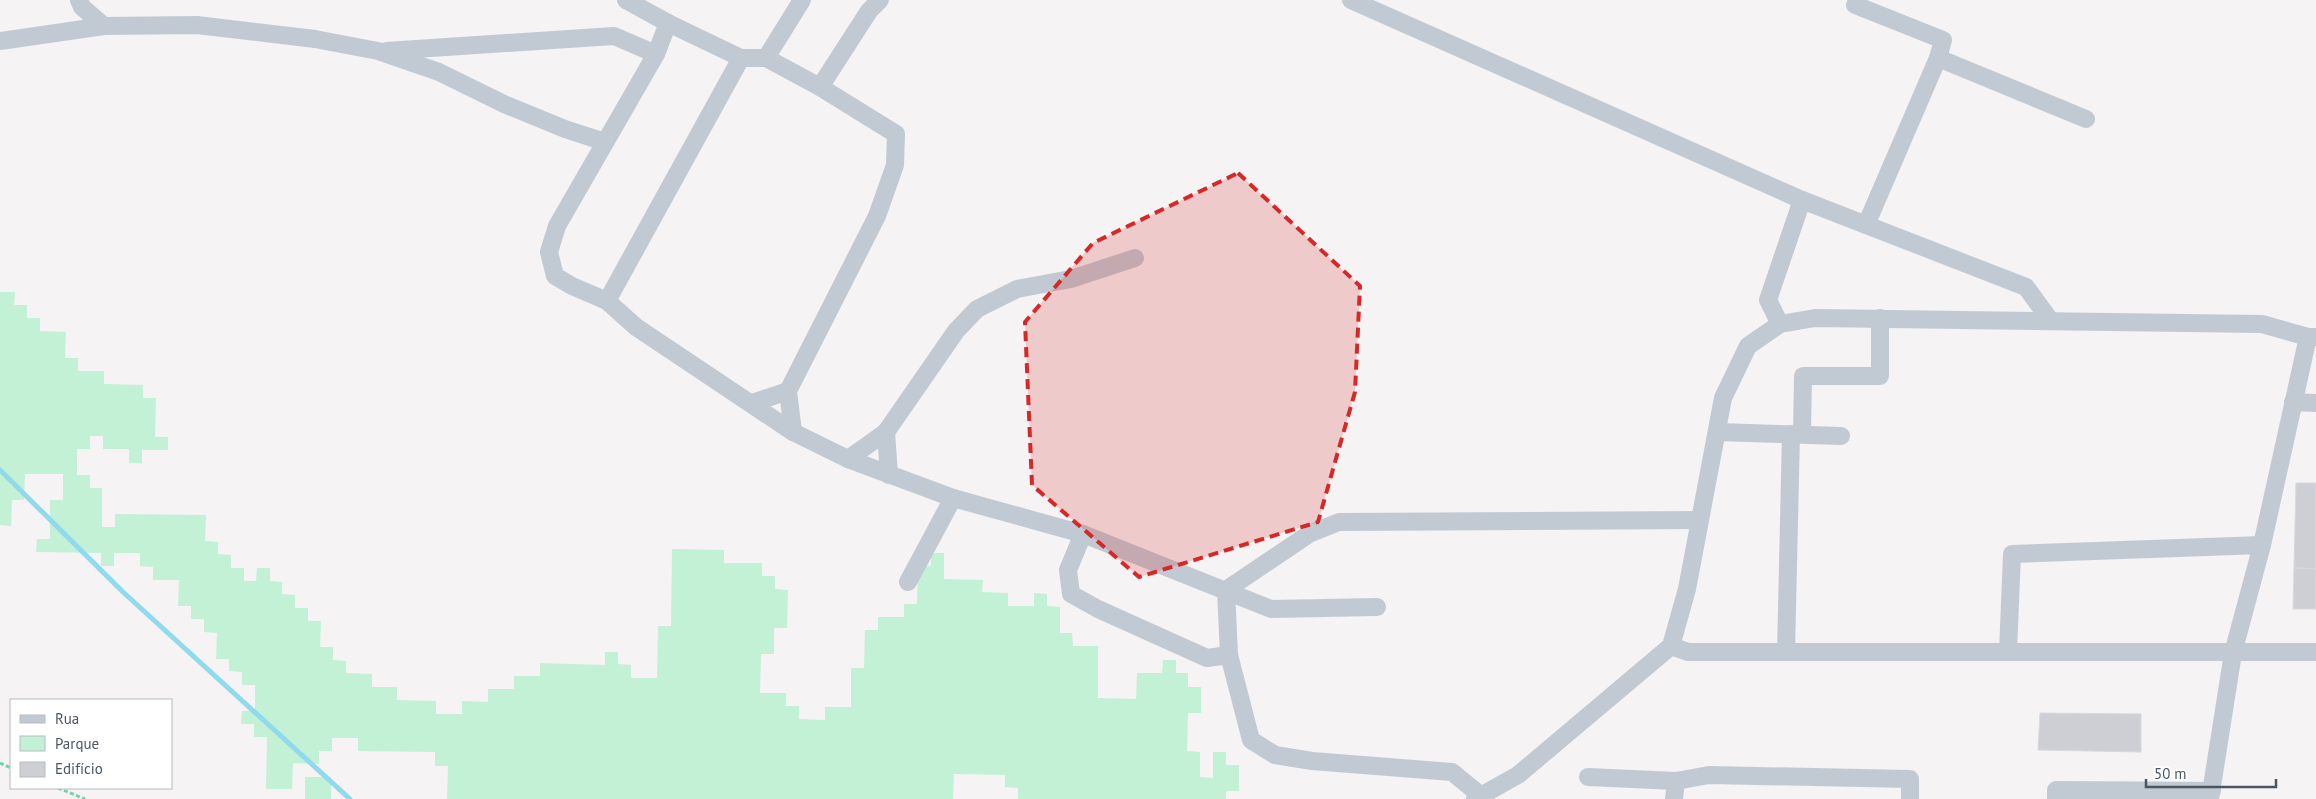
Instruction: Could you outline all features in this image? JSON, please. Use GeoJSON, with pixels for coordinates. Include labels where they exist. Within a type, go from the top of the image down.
{"type":"FeatureCollection","features":[{"type":"Feature","properties":{"kind":"lane"},"geometry":{"type":"LineString","coordinates":[[79,0],[82,7],[104,26]]}},
{"type":"Feature","properties":{"kind":"lane"},"geometry":{"type":"LineString","coordinates":[[626,0],[668,23],[741,58],[766,58],[820,87],[896,134],[895,164],[877,216],[788,391],[793,432]]}},
{"type":"Feature","properties":{"kind":"lane"},"geometry":{"type":"LineString","coordinates":[[766,58],[802,0]]}},
{"type":"Feature","properties":{"kind":"lane"},"geometry":{"type":"LineString","coordinates":[[820,87],[870,11],[880,0]]}},
{"type":"Feature","properties":{"kind":"lane"},"geometry":{"type":"LineString","coordinates":[[1357,1],[1802,200],[2026,287],[2050,320]]}},
{"type":"Feature","properties":{"kind":"lane"},"geometry":{"type":"LineString","coordinates":[[1856,5],[1943,40],[1938,58],[1866,224]]}},
{"type":"Feature","properties":{"kind":"lane"},"geometry":{"type":"LineString","coordinates":[[668,23],[656,54],[557,226],[549,252],[556,276],[572,286],[607,301],[636,327],[793,432],[848,459],[953,498],[1082,534],[1271,609],[1377,606]]}},
{"type":"Feature","properties":{"kind":"lane"},"geometry":{"type":"LineString","coordinates":[[0,41],[104,26],[197,25],[262,31],[378,51],[439,72],[504,104],[564,129],[605,142]]}},
{"type":"Feature","properties":{"kind":"lane"},"geometry":{"type":"LineString","coordinates":[[378,51],[614,36],[656,54]]}},
{"type":"Feature","properties":{"kind":"lane"},"geometry":{"type":"LineString","coordinates":[[607,301],[741,58]]}},
{"type":"Feature","properties":{"kind":"lane"},"geometry":{"type":"LineString","coordinates":[[1938,58],[2086,119]]}},
{"type":"Feature","properties":{"kind":"lane"},"geometry":{"type":"LineString","coordinates":[[1780,324],[1768,300],[1802,200]]}},
{"type":"Feature","properties":{"kind":"lane"},"geometry":{"type":"LineString","coordinates":[[848,459],[886,432],[956,331],[976,309],[1017,289],[1070,278],[1135,258]]}},
{"type":"Feature","properties":{"kind":"lane"},"geometry":{"type":"LineString","coordinates":[[1226,590],[1229,655],[1252,740],[1275,755],[1312,761],[1452,772],[1480,797],[1518,774],[1671,646],[1687,589],[1723,398],[1748,346],[1780,324],[1815,318],[2262,324],[2312,337],[2293,402],[2262,545],[2233,653],[2211,795],[2056,790],[2056,799]]}},
{"type":"Feature","properties":{"kind":"lane"},"geometry":{"type":"LineString","coordinates":[[1786,652],[1797,434],[1803,376],[1880,376],[1880,318]]}},
{"type":"Feature","properties":{"kind":"lane"},"geometry":{"type":"LineString","coordinates":[[752,403],[788,391]]}},
{"type":"Feature","properties":{"kind":"lane"},"geometry":{"type":"LineString","coordinates":[[2293,402],[2316,403]]}},
{"type":"Feature","properties":{"kind":"lane"},"geometry":{"type":"LineString","coordinates":[[886,432],[889,475]]}},
{"type":"Feature","properties":{"kind":"lane"},"geometry":{"type":"LineString","coordinates":[[1717,432],[1841,436]]}},
{"type":"Feature","properties":{"kind":"lane"},"geometry":{"type":"LineString","coordinates":[[908,582],[953,498]]}},
{"type":"Feature","properties":{"kind":"lane"},"geometry":{"type":"LineString","coordinates":[[1226,590],[1309,534],[1339,522],[1700,520]]}},
{"type":"Feature","properties":{"kind":"lane"},"geometry":{"type":"LineString","coordinates":[[1082,534],[1068,570],[1071,594],[1098,609],[1206,658],[1229,655]]}},
{"type":"Feature","properties":{"kind":"lane"},"geometry":{"type":"LineString","coordinates":[[2008,652],[2012,554],[2262,545]]}},
{"type":"Feature","properties":{"kind":"lane"},"geometry":{"type":"LineString","coordinates":[[1671,646],[1688,652],[2316,652]]}},
{"type":"Feature","properties":{"kind":"lane"},"geometry":{"type":"LineString","coordinates":[[1588,777],[1675,790],[1709,775],[1910,779],[1910,799]]}},
{"type":"Feature","properties":{"kind":"path"},"geometry":{"type":"LineString","coordinates":[[60,789],[85,799]]}},
{"type":"Feature","properties":{"kind":"highlighted area"},"geometry":{"type":"Polygon","coordinates":[[[1238,173],[1360,286],[1355,392],[1318,522],[1139,577],[1032,485],[1025,322],[1093,243],[1238,173]]]}},
{"type":"Feature","properties":{"kind":"green space"},"geometry":{"type":"Polygon","coordinates":[[[0,292],[15,292],[14,305],[27,305],[27,318],[40,318],[40,331],[66,332],[65,358],[78,358],[78,371],[104,371],[104,384],[143,385],[143,398],[156,398],[155,437],[168,437],[168,450],[142,450],[142,463],[129,463],[129,449],[103,449],[103,436],[90,436],[90,449],[77,449],[77,475],[90,475],[90,488],[102,488],[102,527],[115,527],[115,514],[206,515],[205,541],[218,542],[218,554],[231,555],[231,568],[244,568],[244,581],[256,581],[257,568],[270,568],[270,581],[282,582],[282,594],[295,595],[295,608],[308,608],[308,621],[321,621],[320,647],[333,647],[333,660],[346,661],[346,673],[372,674],[372,687],[397,687],[397,700],[436,701],[436,714],[462,714],[462,701],[488,702],[488,689],[514,689],[514,676],[540,676],[540,663],[605,665],[605,652],[618,652],[618,664],[631,665],[631,678],[657,678],[658,626],[671,626],[672,549],[724,550],[724,563],[762,563],[762,576],[775,576],[775,589],[788,590],[787,628],[774,628],[774,654],[761,654],[760,693],[786,693],[786,706],[799,706],[799,719],[825,720],[825,707],[851,707],[851,668],[864,668],[865,630],[878,630],[878,617],[904,617],[904,604],[917,604],[918,565],[931,566],[931,553],[944,553],[944,579],[983,580],[982,592],[1008,593],[1008,606],[1034,606],[1034,593],[1047,594],[1047,606],[1060,607],[1060,633],[1072,633],[1073,646],[1098,646],[1098,698],[1136,699],[1137,673],[1162,673],[1163,660],[1176,660],[1176,673],[1188,673],[1188,687],[1201,687],[1201,713],[1188,713],[1187,751],[1200,752],[1200,777],[1213,778],[1213,752],[1226,752],[1226,765],[1239,765],[1239,791],[1226,791],[1226,799],[1018,799],[1018,788],[1005,787],[1005,775],[954,774],[953,799],[447,799],[448,766],[435,766],[435,752],[358,751],[358,738],[332,738],[332,751],[319,751],[319,764],[293,763],[292,789],[266,789],[267,737],[254,737],[254,724],[241,724],[242,711],[255,711],[255,685],[242,685],[242,672],[229,671],[229,659],[216,659],[217,633],[204,632],[204,619],[191,619],[191,606],[178,606],[179,580],[153,580],[153,567],[140,566],[140,553],[114,553],[114,566],[101,566],[101,553],[36,552],[37,539],[50,539],[50,500],[63,500],[63,474],[25,474],[24,500],[12,500],[11,526],[0,525],[0,292]]]}},
{"type":"Feature","properties":{"kind":"green space"},"geometry":{"type":"Polygon","coordinates":[[[305,777],[331,777],[331,799],[305,799],[305,777]]]}},
{"type":"Feature","properties":{"kind":"building"},"geometry":{"type":"Polygon","coordinates":[[[2296,483],[2316,483],[2316,569],[2294,568],[2296,483]]]}},
{"type":"Feature","properties":{"kind":"building"},"geometry":{"type":"Polygon","coordinates":[[[2294,568],[2316,569],[2316,609],[2293,609],[2294,568]]]}},
{"type":"Feature","properties":{"kind":"building"},"geometry":{"type":"Polygon","coordinates":[[[2040,713],[2141,714],[2141,752],[2038,750],[2040,713]]]}},
{"type":"Feature","properties":{"kind":"waterway"},"geometry":{"type":"LineString","coordinates":[[0,470],[123,592],[350,799]]}}]}
